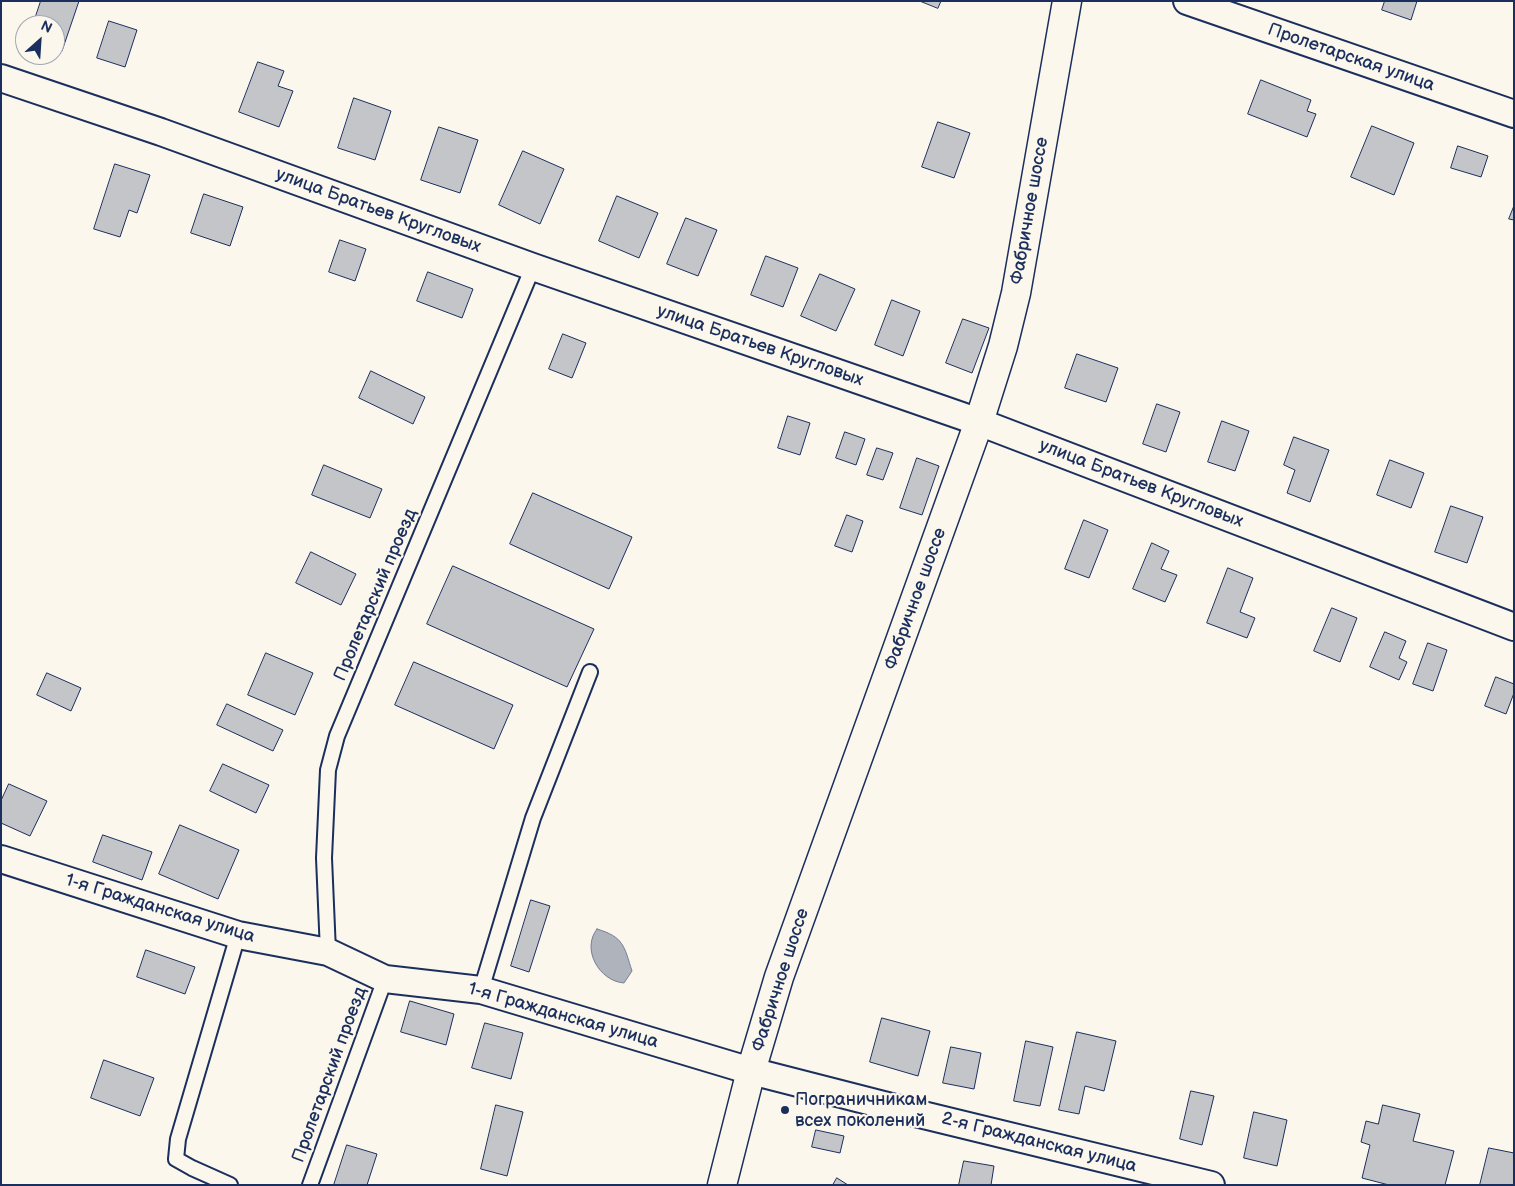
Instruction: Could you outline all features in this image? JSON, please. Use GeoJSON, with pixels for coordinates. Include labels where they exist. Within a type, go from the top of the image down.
{"type":"FeatureCollection","features":[{"type":"Feature","properties":{"kind":"main road","name":"Фабричное шоссе"},"geometry":{"type":"LineString","coordinates":[[722,1185],[779,977],[979,422],[1003,346],[1016,293],[1067,1]]}},
{"type":"Feature","properties":{"kind":"street","name":"Пролетарская улица"},"geometry":{"type":"LineString","coordinates":[[1188,1],[1514,114]]}},
{"type":"Feature","properties":{"kind":"street","name":"улица Братьев Кругловых"},"geometry":{"type":"LineString","coordinates":[[1,78],[161,132],[533,268],[979,422],[1514,627]]}},
{"type":"Feature","properties":{"kind":"street","name":"1-я Гражданская улица"},"geometry":{"type":"LineString","coordinates":[[1,859],[238,935],[328,952],[386,979],[481,990],[752,1071]]}},
{"type":"Feature","properties":{"kind":"street","name":"2-я Гражданская улица"},"geometry":{"type":"LineString","coordinates":[[752,1071],[1211,1185]]}},
{"type":"Feature","properties":{"kind":"lane","name":"Пролетарский проезд"},"geometry":{"type":"LineString","coordinates":[[328,952],[324,858],[328,770],[337,736],[533,268]]}},
{"type":"Feature","properties":{"kind":"lane"},"geometry":{"type":"LineString","coordinates":[[481,990],[533,818],[590,672]]}},
{"type":"Feature","properties":{"kind":"lane"},"geometry":{"type":"LineString","coordinates":[[230,1185],[176,1159],[178,1139],[238,935]]}},
{"type":"Feature","properties":{"kind":"lane","name":"Пролетарский проезд"},"geometry":{"type":"LineString","coordinates":[[310,1185],[386,979]]}},
{"type":"Feature","properties":{"kind":"shaded area"},"geometry":{"type":"Polygon","coordinates":[[[597,929],[613,935],[625,949],[632,971],[624,983],[607,977],[595,963],[591,946],[597,929]]]}},
{"type":"Feature","properties":{"kind":"building"},"geometry":{"type":"Polygon","coordinates":[[[41,1],[79,1],[65,42],[65,15],[36,15],[41,1]]]}},
{"type":"Feature","properties":{"kind":"building"},"geometry":{"type":"Polygon","coordinates":[[[920,1],[941,1],[938,8],[920,1]]]}},
{"type":"Feature","properties":{"kind":"building"},"geometry":{"type":"Polygon","coordinates":[[[1385,1],[1417,1],[1411,20],[1382,10],[1385,1]]]}},
{"type":"Feature","properties":{"kind":"building"},"geometry":{"type":"Polygon","coordinates":[[[109,21],[137,30],[125,67],[97,58],[109,21]]]}},
{"type":"Feature","properties":{"kind":"building"},"geometry":{"type":"Polygon","coordinates":[[[258,62],[284,71],[278,86],[293,91],[279,127],[239,112],[258,62]]]}},
{"type":"Feature","properties":{"kind":"building"},"geometry":{"type":"Polygon","coordinates":[[[1261,80],[1311,100],[1307,111],[1316,114],[1307,137],[1248,114],[1261,80]]]}},
{"type":"Feature","properties":{"kind":"building"},"geometry":{"type":"Polygon","coordinates":[[[354,98],[391,111],[375,160],[338,148],[354,98]]]}},
{"type":"Feature","properties":{"kind":"building"},"geometry":{"type":"Polygon","coordinates":[[[938,122],[970,133],[954,178],[922,167],[938,122]]]}},
{"type":"Feature","properties":{"kind":"building"},"geometry":{"type":"Polygon","coordinates":[[[1372,126],[1414,143],[1394,195],[1351,177],[1372,126]]]}},
{"type":"Feature","properties":{"kind":"building"},"geometry":{"type":"Polygon","coordinates":[[[439,127],[478,140],[460,193],[421,180],[439,127]]]}},
{"type":"Feature","properties":{"kind":"building"},"geometry":{"type":"Polygon","coordinates":[[[1458,146],[1488,156],[1481,177],[1451,168],[1458,146]]]}},
{"type":"Feature","properties":{"kind":"building"},"geometry":{"type":"Polygon","coordinates":[[[523,151],[564,169],[540,224],[499,205],[523,151]]]}},
{"type":"Feature","properties":{"kind":"building"},"geometry":{"type":"Polygon","coordinates":[[[115,164],[150,175],[137,213],[129,210],[120,237],[94,229],[115,164]]]}},
{"type":"Feature","properties":{"kind":"building"},"geometry":{"type":"Polygon","coordinates":[[[204,194],[243,207],[230,246],[191,233],[204,194]]]}},
{"type":"Feature","properties":{"kind":"building"},"geometry":{"type":"Polygon","coordinates":[[[617,196],[658,213],[639,258],[599,241],[617,196]]]}},
{"type":"Feature","properties":{"kind":"building"},"geometry":{"type":"Polygon","coordinates":[[[1514,206],[1514,220],[1509,219],[1514,206]]]}},
{"type":"Feature","properties":{"kind":"building"},"geometry":{"type":"Polygon","coordinates":[[[686,218],[717,230],[698,276],[667,264],[686,218]]]}},
{"type":"Feature","properties":{"kind":"building"},"geometry":{"type":"Polygon","coordinates":[[[340,240],[366,249],[355,281],[329,272],[340,240]]]}},
{"type":"Feature","properties":{"kind":"building"},"geometry":{"type":"Polygon","coordinates":[[[766,256],[798,268],[783,307],[751,295],[766,256]]]}},
{"type":"Feature","properties":{"kind":"building"},"geometry":{"type":"Polygon","coordinates":[[[428,272],[473,289],[462,318],[417,301],[428,272]]]}},
{"type":"Feature","properties":{"kind":"building"},"geometry":{"type":"Polygon","coordinates":[[[820,274],[855,289],[836,331],[801,316],[820,274]]]}},
{"type":"Feature","properties":{"kind":"building"},"geometry":{"type":"Polygon","coordinates":[[[892,300],[920,311],[903,356],[875,345],[892,300]]]}},
{"type":"Feature","properties":{"kind":"building"},"geometry":{"type":"Polygon","coordinates":[[[963,319],[989,328],[972,373],[946,363],[963,319]]]}},
{"type":"Feature","properties":{"kind":"building"},"geometry":{"type":"Polygon","coordinates":[[[563,334],[586,343],[572,378],[549,369],[563,334]]]}},
{"type":"Feature","properties":{"kind":"building"},"geometry":{"type":"Polygon","coordinates":[[[1077,354],[1118,368],[1106,402],[1065,388],[1077,354]]]}},
{"type":"Feature","properties":{"kind":"building"},"geometry":{"type":"Polygon","coordinates":[[[371,371],[425,397],[413,424],[359,398],[371,371]]]}},
{"type":"Feature","properties":{"kind":"building"},"geometry":{"type":"Polygon","coordinates":[[[1157,404],[1180,412],[1166,452],[1143,444],[1157,404]]]}},
{"type":"Feature","properties":{"kind":"building"},"geometry":{"type":"Polygon","coordinates":[[[788,416],[810,423],[800,455],[778,448],[788,416]]]}},
{"type":"Feature","properties":{"kind":"building"},"geometry":{"type":"Polygon","coordinates":[[[1222,421],[1249,431],[1235,471],[1208,462],[1222,421]]]}},
{"type":"Feature","properties":{"kind":"building"},"geometry":{"type":"Polygon","coordinates":[[[845,432],[865,439],[856,465],[836,458],[845,432]]]}},
{"type":"Feature","properties":{"kind":"building"},"geometry":{"type":"Polygon","coordinates":[[[1294,437],[1329,450],[1310,502],[1287,493],[1295,470],[1284,465],[1294,437]]]}},
{"type":"Feature","properties":{"kind":"building"},"geometry":{"type":"Polygon","coordinates":[[[877,448],[893,453],[883,480],[867,475],[877,448]]]}},
{"type":"Feature","properties":{"kind":"building"},"geometry":{"type":"Polygon","coordinates":[[[917,458],[939,466],[922,515],[900,508],[917,458]]]}},
{"type":"Feature","properties":{"kind":"building"},"geometry":{"type":"Polygon","coordinates":[[[1390,460],[1424,473],[1411,508],[1377,495],[1390,460]]]}},
{"type":"Feature","properties":{"kind":"building"},"geometry":{"type":"Polygon","coordinates":[[[324,465],[382,489],[370,518],[312,495],[324,465]]]}},
{"type":"Feature","properties":{"kind":"building"},"geometry":{"type":"Polygon","coordinates":[[[533,493],[632,537],[609,589],[510,544],[533,493]]]}},
{"type":"Feature","properties":{"kind":"building"},"geometry":{"type":"Polygon","coordinates":[[[1451,506],[1483,517],[1467,563],[1435,552],[1451,506]]]}},
{"type":"Feature","properties":{"kind":"building"},"geometry":{"type":"Polygon","coordinates":[[[847,515],[863,521],[852,552],[835,546],[847,515]]]}},
{"type":"Feature","properties":{"kind":"building"},"geometry":{"type":"Polygon","coordinates":[[[1084,520],[1108,530],[1089,578],[1065,569],[1084,520]]]}},
{"type":"Feature","properties":{"kind":"building"},"geometry":{"type":"Polygon","coordinates":[[[1152,543],[1169,551],[1161,569],[1177,575],[1165,602],[1133,589],[1152,543]]]}},
{"type":"Feature","properties":{"kind":"building"},"geometry":{"type":"Polygon","coordinates":[[[311,552],[356,574],[341,605],[296,583],[311,552]]]}},
{"type":"Feature","properties":{"kind":"building"},"geometry":{"type":"Polygon","coordinates":[[[453,566],[594,629],[567,687],[427,624],[453,566]]]}},
{"type":"Feature","properties":{"kind":"building"},"geometry":{"type":"Polygon","coordinates":[[[1228,568],[1253,578],[1240,612],[1255,618],[1247,638],[1207,623],[1228,568]]]}},
{"type":"Feature","properties":{"kind":"building"},"geometry":{"type":"Polygon","coordinates":[[[1332,608],[1357,618],[1340,662],[1314,651],[1332,608]]]}},
{"type":"Feature","properties":{"kind":"building"},"geometry":{"type":"Polygon","coordinates":[[[1385,632],[1406,641],[1399,658],[1407,662],[1399,680],[1370,667],[1385,632]]]}},
{"type":"Feature","properties":{"kind":"building"},"geometry":{"type":"Polygon","coordinates":[[[1428,643],[1447,650],[1433,691],[1413,684],[1428,643]]]}},
{"type":"Feature","properties":{"kind":"building"},"geometry":{"type":"Polygon","coordinates":[[[266,653],[313,673],[295,715],[248,695],[266,653]]]}},
{"type":"Feature","properties":{"kind":"building"},"geometry":{"type":"Polygon","coordinates":[[[414,662],[513,705],[494,749],[395,705],[414,662]]]}},
{"type":"Feature","properties":{"kind":"building"},"geometry":{"type":"Polygon","coordinates":[[[47,673],[81,688],[71,711],[37,695],[47,673]]]}},
{"type":"Feature","properties":{"kind":"building"},"geometry":{"type":"Polygon","coordinates":[[[1496,677],[1514,684],[1514,693],[1506,714],[1485,706],[1496,677]]]}},
{"type":"Feature","properties":{"kind":"building"},"geometry":{"type":"Polygon","coordinates":[[[227,704],[283,730],[273,751],[217,725],[227,704]]]}},
{"type":"Feature","properties":{"kind":"building"},"geometry":{"type":"Polygon","coordinates":[[[223,764],[269,785],[256,813],[210,791],[223,764]]]}},
{"type":"Feature","properties":{"kind":"building"},"geometry":{"type":"Polygon","coordinates":[[[9,784],[47,801],[30,836],[1,823],[1,801],[9,784]]]}},
{"type":"Feature","properties":{"kind":"building"},"geometry":{"type":"Polygon","coordinates":[[[180,825],[239,850],[218,899],[159,874],[180,825]]]}},
{"type":"Feature","properties":{"kind":"building"},"geometry":{"type":"Polygon","coordinates":[[[103,835],[152,852],[142,880],[93,862],[103,835]]]}},
{"type":"Feature","properties":{"kind":"building"},"geometry":{"type":"Polygon","coordinates":[[[531,900],[550,906],[529,972],[511,966],[531,900]]]}},
{"type":"Feature","properties":{"kind":"building"},"geometry":{"type":"Polygon","coordinates":[[[146,950],[195,967],[185,994],[137,977],[146,950]]]}},
{"type":"Feature","properties":{"kind":"building"},"geometry":{"type":"Polygon","coordinates":[[[410,1001],[454,1014],[446,1045],[401,1032],[410,1001]]]}},
{"type":"Feature","properties":{"kind":"building"},"geometry":{"type":"Polygon","coordinates":[[[882,1018],[930,1031],[918,1076],[870,1062],[882,1018]]]}},
{"type":"Feature","properties":{"kind":"building"},"geometry":{"type":"Polygon","coordinates":[[[485,1023],[523,1033],[511,1079],[472,1068],[485,1023]]]}},
{"type":"Feature","properties":{"kind":"building"},"geometry":{"type":"Polygon","coordinates":[[[1077,1032],[1116,1041],[1104,1091],[1085,1086],[1079,1114],[1059,1110],[1077,1032]]]}},
{"type":"Feature","properties":{"kind":"building"},"geometry":{"type":"Polygon","coordinates":[[[1026,1041],[1053,1047],[1040,1106],[1014,1101],[1026,1041]]]}},
{"type":"Feature","properties":{"kind":"building"},"geometry":{"type":"Polygon","coordinates":[[[951,1047],[981,1053],[974,1089],[943,1083],[951,1047]]]}},
{"type":"Feature","properties":{"kind":"building"},"geometry":{"type":"Polygon","coordinates":[[[104,1060],[154,1078],[140,1116],[91,1098],[104,1060]]]}},
{"type":"Feature","properties":{"kind":"building"},"geometry":{"type":"Polygon","coordinates":[[[1191,1091],[1214,1096],[1202,1145],[1180,1139],[1191,1091]]]}},
{"type":"Feature","properties":{"kind":"building"},"geometry":{"type":"Polygon","coordinates":[[[496,1105],[523,1112],[507,1176],[481,1169],[496,1105]]]}},
{"type":"Feature","properties":{"kind":"building"},"geometry":{"type":"Polygon","coordinates":[[[1383,1105],[1420,1114],[1413,1141],[1454,1151],[1445,1185],[1389,1185],[1362,1178],[1370,1145],[1361,1142],[1366,1121],[1378,1124],[1383,1105]]]}},
{"type":"Feature","properties":{"kind":"building"},"geometry":{"type":"Polygon","coordinates":[[[1254,1112],[1287,1120],[1277,1166],[1244,1158],[1254,1112]]]}},
{"type":"Feature","properties":{"kind":"building"},"geometry":{"type":"Polygon","coordinates":[[[816,1130],[844,1136],[840,1153],[812,1147],[816,1130]]]}},
{"type":"Feature","properties":{"kind":"building"},"geometry":{"type":"Polygon","coordinates":[[[347,1145],[377,1154],[367,1185],[334,1185],[347,1145]]]}},
{"type":"Feature","properties":{"kind":"building"},"geometry":{"type":"Polygon","coordinates":[[[1489,1148],[1514,1153],[1514,1185],[1480,1185],[1489,1148]]]}},
{"type":"Feature","properties":{"kind":"building"},"geometry":{"type":"Polygon","coordinates":[[[964,1161],[994,1166],[991,1185],[959,1185],[964,1161]]]}},
{"type":"Feature","properties":{"kind":"building"},"geometry":{"type":"Polygon","coordinates":[[[837,1178],[848,1185],[833,1185],[837,1178]]]}},
{"type":"Feature","properties":{"kind":"place","name":"Пограничникам всех поколений"},"geometry":{"type":"Point","coordinates":[785,1110]}}]}
